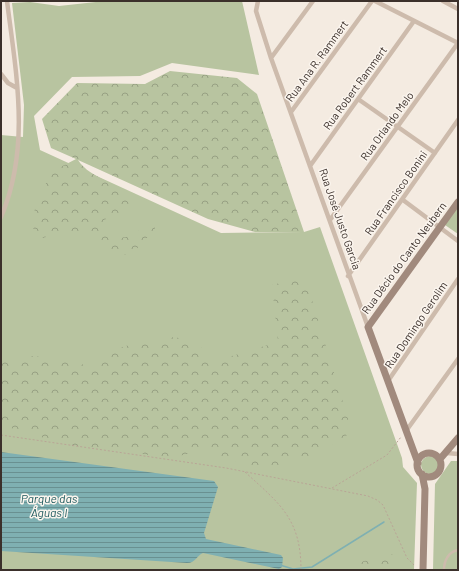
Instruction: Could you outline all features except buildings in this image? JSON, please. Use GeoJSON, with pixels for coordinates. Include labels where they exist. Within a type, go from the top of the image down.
{"type":"FeatureCollection","features":[{"type":"Feature","properties":{"kind":"street"},"geometry":{"type":"LineString","coordinates":[[1,217],[12,183],[17,158],[19,126],[17,88],[7,1]]}},
{"type":"Feature","properties":{"kind":"street","name":"Rua José Justo Garcia"},"geometry":{"type":"LineString","coordinates":[[258,1],[256,11],[271,58],[330,220],[348,276],[368,326],[418,463]]}},
{"type":"Feature","properties":{"kind":"street"},"geometry":{"type":"LineString","coordinates":[[271,58],[314,1]]}},
{"type":"Feature","properties":{"kind":"street"},"geometry":{"type":"LineString","coordinates":[[374,1],[458,43]]}},
{"type":"Feature","properties":{"kind":"street","name":"Rua Ana R. Rammert"},"geometry":{"type":"LineString","coordinates":[[291,112],[374,1]]}},
{"type":"Feature","properties":{"kind":"street"},"geometry":{"type":"LineString","coordinates":[[443,1],[458,9]]}},
{"type":"Feature","properties":{"kind":"street","name":"Rua Robert Rammert"},"geometry":{"type":"LineString","coordinates":[[310,166],[414,21]]}},
{"type":"Feature","properties":{"kind":"street","name":"Rua Orlando Melo"},"geometry":{"type":"LineString","coordinates":[[330,220],[458,43]]}},
{"type":"Feature","properties":{"kind":"street"},"geometry":{"type":"LineString","coordinates":[[1,74],[8,83],[17,88]]}},
{"type":"Feature","properties":{"kind":"street"},"geometry":{"type":"LineString","coordinates":[[358,99],[435,153]]}},
{"type":"Feature","properties":{"kind":"street","name":"Rua Francisco Bonini"},"geometry":{"type":"LineString","coordinates":[[348,276],[458,120]]}},
{"type":"Feature","properties":{"kind":"street"},"geometry":{"type":"LineString","coordinates":[[403,200],[458,241]]}},
{"type":"Feature","properties":{"kind":"street","name":"Rua Décio do Canto Neubern"},"geometry":{"type":"LineString","coordinates":[[368,326],[458,202]]}},
{"type":"Feature","properties":{"kind":"street","name":"Rua Domingo Gerolim"},"geometry":{"type":"LineString","coordinates":[[388,381],[458,279]]}},
{"type":"Feature","properties":{"kind":"street"},"geometry":{"type":"LineString","coordinates":[[406,431],[458,359]]}},
{"type":"Feature","properties":{"kind":"street"},"geometry":{"type":"LineString","coordinates":[[440,459],[447,453],[458,438]]}},
{"type":"Feature","properties":{"kind":"street"},"geometry":{"type":"LineString","coordinates":[[410,444],[424,454],[431,453],[440,459],[441,467],[425,489]]}},
{"type":"Feature","properties":{"kind":"street"},"geometry":{"type":"LineString","coordinates":[[447,453],[458,454]]}},
{"type":"Feature","properties":{"kind":"street"},"geometry":{"type":"LineString","coordinates":[[423,570],[425,489],[418,463],[424,454]]}},
{"type":"Feature","properties":{"kind":"street"},"geometry":{"type":"LineString","coordinates":[[422,474],[428,476],[435,475]]}},
{"type":"Feature","properties":{"kind":"lane"},"geometry":{"type":"LineString","coordinates":[[444,570],[444,563],[448,556],[458,550]]}},
{"type":"Feature","properties":{"kind":"path"},"geometry":{"type":"LineString","coordinates":[[331,488],[387,455],[406,431]]}},
{"type":"Feature","properties":{"kind":"path"},"geometry":{"type":"LineString","coordinates":[[1,435],[244,472],[368,496],[377,500],[382,505],[407,558],[414,565]]}},
{"type":"Feature","properties":{"kind":"path"},"geometry":{"type":"LineString","coordinates":[[244,472],[277,502],[287,515],[296,531],[300,548],[301,570]]}},
{"type":"Feature","properties":{"kind":"green space"},"geometry":{"type":"Polygon","coordinates":[[[105,1],[242,1],[259,75],[172,63],[140,76],[72,77],[34,116],[40,150],[221,233],[304,232],[320,227],[402,458],[403,467],[417,483],[414,570],[1,570],[1,135],[23,137],[24,105],[12,3],[30,2],[59,6],[105,1]]]}},
{"type":"Feature","properties":{"kind":"green space"},"geometry":{"type":"Polygon","coordinates":[[[170,71],[237,78],[257,94],[304,232],[255,232],[208,219],[78,160],[90,172],[118,189],[129,204],[123,212],[104,220],[99,232],[120,238],[136,235],[143,224],[155,223],[155,229],[131,255],[111,254],[90,233],[78,237],[69,234],[56,234],[43,238],[32,227],[36,201],[53,171],[76,159],[51,148],[42,119],[77,83],[145,84],[170,71]]]}},
{"type":"Feature","properties":{"kind":"green space"},"geometry":{"type":"Polygon","coordinates":[[[458,206],[458,234],[445,225],[458,206]]]}},
{"type":"Feature","properties":{"kind":"green space"},"geometry":{"type":"Polygon","coordinates":[[[305,277],[352,432],[318,453],[258,472],[244,464],[204,450],[166,459],[122,449],[71,446],[1,425],[1,362],[30,356],[65,358],[95,369],[116,349],[139,342],[175,337],[200,345],[209,363],[278,342],[272,285],[305,277]]]}},
{"type":"Feature","properties":{"kind":"green space"},"geometry":{"type":"Polygon","coordinates":[[[426,456],[434,456],[439,461],[437,472],[434,474],[426,474],[421,469],[421,461],[426,456]]]}},
{"type":"Feature","properties":{"kind":"green space"},"geometry":{"type":"Polygon","coordinates":[[[451,461],[458,461],[458,570],[433,570],[435,484],[451,461]]]}},
{"type":"Feature","properties":{"kind":"green space"},"geometry":{"type":"Polygon","coordinates":[[[391,551],[398,570],[340,570],[391,551]]]}},
{"type":"Feature","properties":{"kind":"water","name":"Parque das Águas I"},"geometry":{"type":"Polygon","coordinates":[[[1,452],[214,481],[218,487],[204,533],[206,539],[281,555],[283,558],[282,567],[279,569],[203,553],[192,562],[187,563],[1,551],[1,452]]]}},
{"type":"Feature","properties":{"kind":"waterway"},"geometry":{"type":"LineString","coordinates":[[280,565],[293,569],[312,567],[384,522]]}}]}
